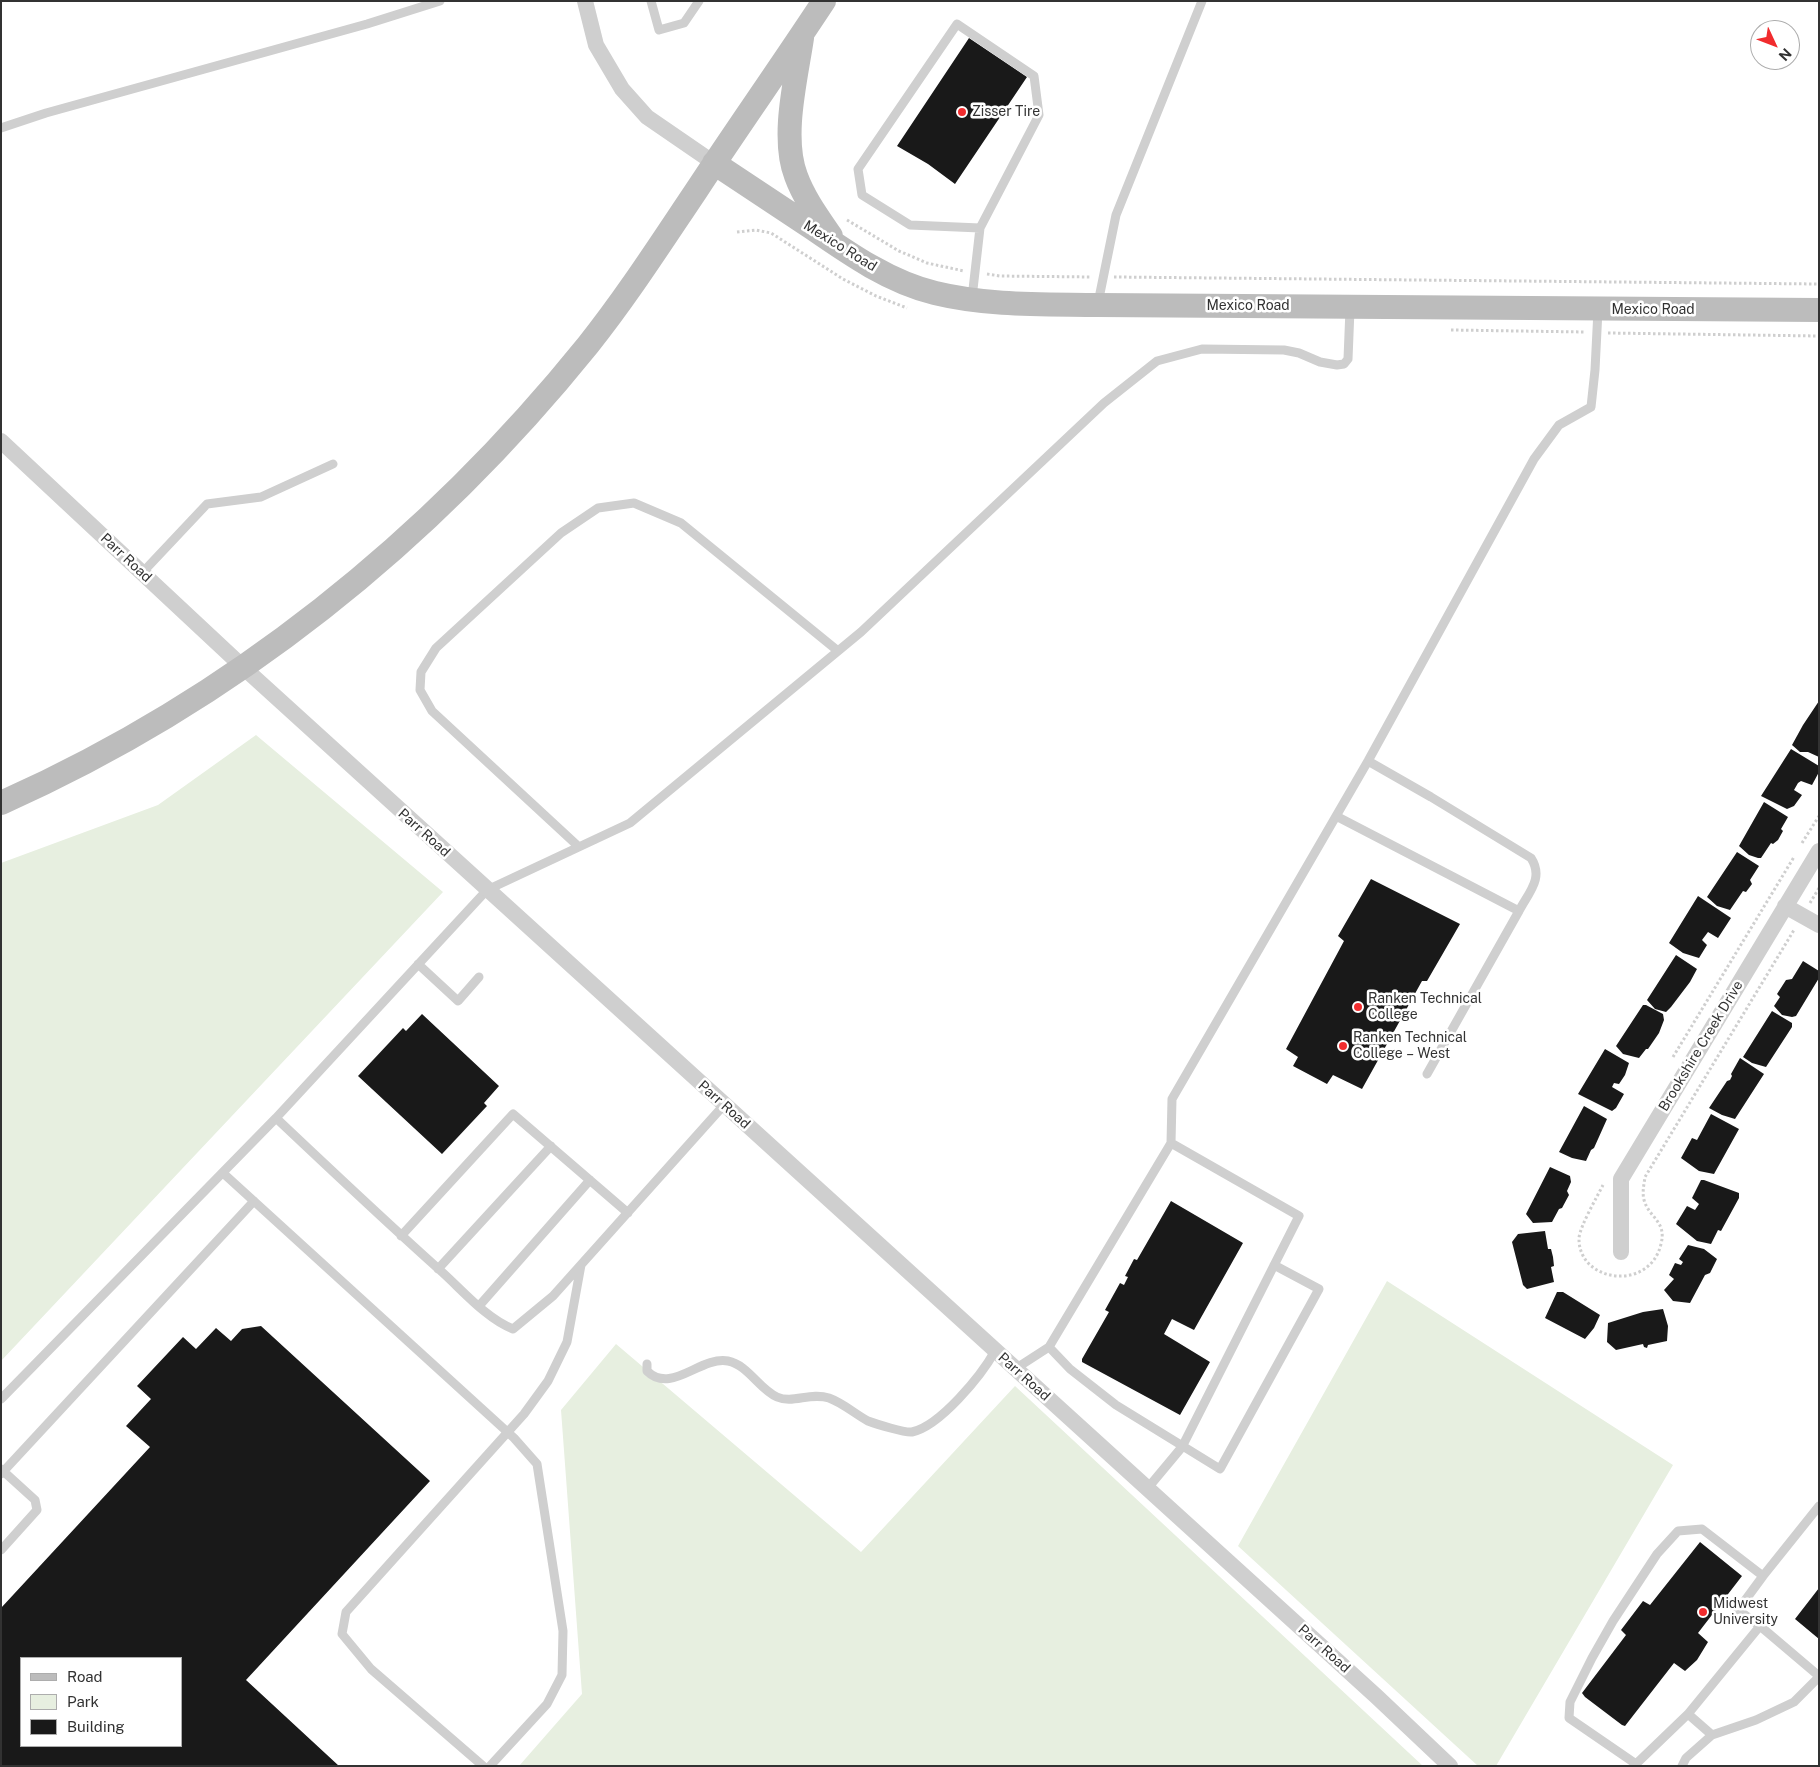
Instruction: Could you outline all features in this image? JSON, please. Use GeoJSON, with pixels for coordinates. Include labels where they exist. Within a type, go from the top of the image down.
{"type":"FeatureCollection","features":[{"type":"Feature","properties":{"kind":"main road"},"geometry":{"type":"LineString","coordinates":[[1,803],[71,770],[138,734],[244,668],[365,575],[445,503],[503,444],[590,343],[640,274],[824,1]]}},
{"type":"Feature","properties":{"kind":"main road"},"geometry":{"type":"LineString","coordinates":[[802,34],[789,139],[795,175],[807,200],[838,246]]}},
{"type":"Feature","properties":{"kind":"main road","name":"Mexico Road"},"geometry":{"type":"LineString","coordinates":[[714,163],[838,246],[894,279],[934,293],[971,301],[1098,305],[1598,310],[1819,310]]}},
{"type":"Feature","properties":{"kind":"street"},"geometry":{"type":"LineString","coordinates":[[585,1],[596,45],[622,89],[647,117],[714,163]]}},
{"type":"Feature","properties":{"kind":"street","name":"Parr Road"},"geometry":{"type":"LineString","coordinates":[[1,441],[244,668],[1450,1766]]}},
{"type":"Feature","properties":{"kind":"street","name":"Brookshire Creek Drive"},"geometry":{"type":"LineString","coordinates":[[1621,1252],[1621,1179],[1819,851]]}},
{"type":"Feature","properties":{"kind":"street"},"geometry":{"type":"LineString","coordinates":[[1785,906],[1819,925]]}},
{"type":"Feature","properties":{"kind":"lane"},"geometry":{"type":"LineString","coordinates":[[1,128],[46,113],[367,24],[440,1]]}},
{"type":"Feature","properties":{"kind":"lane"},"geometry":{"type":"LineString","coordinates":[[651,1],[659,30],[684,23],[699,1]]}},
{"type":"Feature","properties":{"kind":"lane"},"geometry":{"type":"LineString","coordinates":[[1098,305],[1116,215],[1202,1]]}},
{"type":"Feature","properties":{"kind":"lane"},"geometry":{"type":"LineString","coordinates":[[971,301],[980,228],[1039,115],[1034,76],[957,24],[858,169],[862,195],[910,226],[980,228]]}},
{"type":"Feature","properties":{"kind":"lane"},"geometry":{"type":"LineString","coordinates":[[1,1399],[276,1118],[487,890],[630,823],[868,626],[1104,403],[1157,361],[1202,349],[1246,349],[1284,350],[1299,353],[1320,362],[1337,365],[1344,364],[1348,359],[1350,307]]}},
{"type":"Feature","properties":{"kind":"lane"},"geometry":{"type":"LineString","coordinates":[[1015,1369],[1049,1347],[1172,1143],[1172,1099],[1368,761],[1534,459],[1559,425],[1591,407],[1598,310]]}},
{"type":"Feature","properties":{"kind":"lane"},"geometry":{"type":"LineString","coordinates":[[142,573],[207,504],[261,497],[333,464]]}},
{"type":"Feature","properties":{"kind":"lane"},"geometry":{"type":"LineString","coordinates":[[579,847],[432,711],[420,690],[421,672],[436,648],[561,533],[598,508],[634,504],[642,507],[681,524],[838,651]]}},
{"type":"Feature","properties":{"kind":"lane"},"geometry":{"type":"LineString","coordinates":[[1368,761],[1432,797],[1531,858],[1536,866],[1537,878],[1427,1074]]}},
{"type":"Feature","properties":{"kind":"lane"},"geometry":{"type":"LineString","coordinates":[[1336,816],[1519,911]]}},
{"type":"Feature","properties":{"kind":"lane"},"geometry":{"type":"LineString","coordinates":[[418,964],[458,1001],[479,977]]}},
{"type":"Feature","properties":{"kind":"lane"},"geometry":{"type":"LineString","coordinates":[[276,1118],[401,1236],[479,1306],[500,1324],[513,1329],[553,1296],[724,1105]]}},
{"type":"Feature","properties":{"kind":"lane"},"geometry":{"type":"LineString","coordinates":[[401,1236],[513,1114],[628,1213]]}},
{"type":"Feature","properties":{"kind":"lane"},"geometry":{"type":"LineString","coordinates":[[1147,1489],[1182,1447],[1298,1216],[1172,1143]]}},
{"type":"Feature","properties":{"kind":"lane"},"geometry":{"type":"LineString","coordinates":[[438,1269],[551,1146]]}},
{"type":"Feature","properties":{"kind":"lane"},"geometry":{"type":"LineString","coordinates":[[222,1173],[508,1432],[537,1464],[563,1631],[562,1675],[547,1704],[490,1766]]}},
{"type":"Feature","properties":{"kind":"lane"},"geometry":{"type":"LineString","coordinates":[[479,1306],[590,1180]]}},
{"type":"Feature","properties":{"kind":"lane"},"geometry":{"type":"LineString","coordinates":[[1,1550],[37,1510],[35,1500],[2,1471],[254,1201]]}},
{"type":"Feature","properties":{"kind":"lane"},"geometry":{"type":"LineString","coordinates":[[484,1766],[371,1669],[342,1634],[346,1612],[524,1414],[548,1381],[567,1342],[581,1265]]}},
{"type":"Feature","properties":{"kind":"lane"},"geometry":{"type":"LineString","coordinates":[[1049,1347],[1070,1369],[1116,1405],[1220,1469],[1319,1289],[1274,1265]]}},
{"type":"Feature","properties":{"kind":"lane"},"geometry":{"type":"LineString","coordinates":[[647,1364],[647,1371],[652,1376],[662,1380],[673,1378],[702,1365],[727,1361],[736,1364],[776,1396],[791,1399],[811,1395],[835,1400],[870,1421],[910,1432],[927,1427],[942,1416],[987,1365],[995,1351]]}},
{"type":"Feature","properties":{"kind":"lane"},"geometry":{"type":"LineString","coordinates":[[1682,1766],[1686,1758],[1712,1735],[1756,1720],[1794,1702],[1819,1676],[1738,1610],[1762,1576],[1819,1506]]}},
{"type":"Feature","properties":{"kind":"lane"},"geometry":{"type":"LineString","coordinates":[[1760,1626],[1688,1714],[1636,1764],[1569,1718],[1570,1702],[1609,1628],[1657,1554],[1678,1531],[1702,1529],[1762,1576]]}},
{"type":"Feature","properties":{"kind":"lane"},"geometry":{"type":"LineString","coordinates":[[1688,1714],[1712,1735]]}},
{"type":"Feature","properties":{"kind":"path"},"geometry":{"type":"LineString","coordinates":[[840,216],[859,229],[926,263],[1000,276],[1819,284]]}},
{"type":"Feature","properties":{"kind":"green space"},"geometry":{"type":"Polygon","coordinates":[[[256,735],[443,892],[1,1361],[1,863],[158,805],[256,735]]]}},
{"type":"Feature","properties":{"kind":"green space"},"geometry":{"type":"Polygon","coordinates":[[[1387,1281],[1673,1465],[1496,1766],[1478,1766],[1238,1546],[1387,1281]]]}},
{"type":"Feature","properties":{"kind":"green space"},"geometry":{"type":"Polygon","coordinates":[[[616,1344],[861,1552],[1015,1386],[1423,1766],[519,1766],[582,1694],[561,1410],[616,1344]]]}},
{"type":"Feature","properties":{"kind":"building","name":"Zisser Tire"},"geometry":{"type":"Polygon","coordinates":[[[969,38],[1027,77],[955,184],[928,164],[897,146],[969,38]]]}},
{"type":"Feature","properties":{"kind":"building"},"geometry":{"type":"Polygon","coordinates":[[[1819,701],[1819,757],[1808,752],[1800,752],[1792,745],[1819,701]]]}},
{"type":"Feature","properties":{"kind":"building"},"geometry":{"type":"Polygon","coordinates":[[[1791,749],[1819,766],[1819,772],[1812,785],[1801,781],[1798,783],[1794,790],[1802,795],[1794,806],[1787,809],[1761,796],[1791,749]]]}},
{"type":"Feature","properties":{"kind":"building"},"geometry":{"type":"Polygon","coordinates":[[[1764,802],[1788,817],[1781,829],[1783,831],[1778,840],[1773,844],[1771,843],[1761,858],[1758,858],[1749,855],[1739,846],[1764,802]]]}},
{"type":"Feature","properties":{"kind":"building"},"geometry":{"type":"Polygon","coordinates":[[[1737,852],[1759,866],[1750,880],[1752,884],[1746,892],[1743,891],[1730,910],[1717,906],[1707,897],[1737,852]]]}},
{"type":"Feature","properties":{"kind":"building","name":"Ranken Technical College"},"geometry":{"type":"Polygon","coordinates":[[[1371,879],[1460,924],[1427,981],[1422,981],[1362,1089],[1333,1075],[1327,1084],[1293,1066],[1298,1057],[1286,1049],[1344,941],[1338,936],[1371,879]]]}},
{"type":"Feature","properties":{"kind":"building"},"geometry":{"type":"Polygon","coordinates":[[[1698,896],[1731,918],[1718,938],[1708,932],[1702,940],[1707,945],[1699,958],[1683,953],[1669,943],[1698,896]]]}},
{"type":"Feature","properties":{"kind":"building"},"geometry":{"type":"Polygon","coordinates":[[[1676,955],[1697,969],[1690,982],[1666,1012],[1655,1009],[1647,1000],[1676,955]]]}},
{"type":"Feature","properties":{"kind":"building"},"geometry":{"type":"Polygon","coordinates":[[[1803,961],[1819,971],[1819,978],[1796,1016],[1782,1015],[1774,1006],[1780,997],[1777,994],[1786,980],[1792,979],[1803,961]]]}},
{"type":"Feature","properties":{"kind":"building"},"geometry":{"type":"Polygon","coordinates":[[[1643,1005],[1663,1014],[1664,1020],[1659,1033],[1639,1058],[1623,1054],[1616,1046],[1643,1005]]]}},
{"type":"Feature","properties":{"kind":"building"},"geometry":{"type":"Polygon","coordinates":[[[1772,1011],[1792,1023],[1792,1027],[1766,1067],[1752,1063],[1743,1057],[1772,1011]]]}},
{"type":"Feature","properties":{"kind":"building"},"geometry":{"type":"Polygon","coordinates":[[[422,1014],[499,1086],[484,1103],[487,1106],[442,1154],[358,1076],[403,1028],[406,1031],[422,1014]]]}},
{"type":"Feature","properties":{"kind":"building"},"geometry":{"type":"Polygon","coordinates":[[[1605,1049],[1629,1063],[1625,1075],[1619,1084],[1614,1083],[1612,1087],[1624,1094],[1616,1108],[1612,1111],[1578,1094],[1605,1049]]]}},
{"type":"Feature","properties":{"kind":"building"},"geometry":{"type":"Polygon","coordinates":[[[1740,1058],[1764,1074],[1735,1119],[1709,1108],[1727,1081],[1730,1080],[1731,1074],[1740,1058]]]}},
{"type":"Feature","properties":{"kind":"building"},"geometry":{"type":"Polygon","coordinates":[[[1584,1106],[1607,1119],[1586,1161],[1572,1158],[1559,1152],[1584,1106]]]}},
{"type":"Feature","properties":{"kind":"building"},"geometry":{"type":"Polygon","coordinates":[[[1711,1114],[1739,1129],[1714,1174],[1699,1171],[1681,1158],[1692,1138],[1697,1140],[1711,1114]]]}},
{"type":"Feature","properties":{"kind":"building"},"geometry":{"type":"Polygon","coordinates":[[[1550,1167],[1570,1176],[1571,1182],[1567,1191],[1569,1195],[1552,1222],[1533,1223],[1526,1214],[1550,1167]]]}},
{"type":"Feature","properties":{"kind":"building"},"geometry":{"type":"Polygon","coordinates":[[[1701,1180],[1739,1193],[1739,1198],[1721,1231],[1718,1230],[1711,1244],[1697,1241],[1676,1224],[1687,1206],[1695,1210],[1699,1204],[1692,1198],[1701,1180]]]}},
{"type":"Feature","properties":{"kind":"building"},"geometry":{"type":"Polygon","coordinates":[[[1171,1201],[1243,1243],[1194,1330],[1172,1319],[1164,1334],[1210,1362],[1180,1415],[1082,1362],[1109,1312],[1105,1310],[1120,1283],[1124,1285],[1128,1277],[1125,1276],[1134,1259],[1137,1260],[1171,1201]]]}},
{"type":"Feature","properties":{"kind":"building"},"geometry":{"type":"Polygon","coordinates":[[[1545,1231],[1548,1249],[1551,1249],[1553,1257],[1554,1266],[1551,1267],[1554,1282],[1527,1289],[1523,1285],[1512,1242],[1518,1234],[1545,1231]]]}},
{"type":"Feature","properties":{"kind":"building"},"geometry":{"type":"Polygon","coordinates":[[[1688,1245],[1704,1249],[1717,1259],[1710,1273],[1705,1275],[1690,1303],[1673,1301],[1664,1290],[1674,1279],[1669,1275],[1675,1263],[1681,1265],[1683,1262],[1679,1259],[1688,1245]]]}},
{"type":"Feature","properties":{"kind":"building"},"geometry":{"type":"Polygon","coordinates":[[[1557,1292],[1563,1292],[1600,1315],[1594,1328],[1585,1339],[1545,1318],[1557,1292]]]}},
{"type":"Feature","properties":{"kind":"building"},"geometry":{"type":"Polygon","coordinates":[[[1663,1309],[1668,1326],[1667,1341],[1648,1345],[1647,1348],[1643,1344],[1616,1350],[1607,1342],[1608,1323],[1643,1312],[1663,1309]]]}},
{"type":"Feature","properties":{"kind":"building"},"geometry":{"type":"Polygon","coordinates":[[[261,1326],[430,1481],[246,1680],[339,1766],[1,1766],[1,1608],[150,1447],[126,1426],[151,1399],[137,1386],[183,1337],[196,1349],[216,1328],[231,1341],[242,1329],[261,1326]]]}},
{"type":"Feature","properties":{"kind":"building"},"geometry":{"type":"Polygon","coordinates":[[[1700,1542],[1742,1576],[1698,1633],[1708,1642],[1697,1660],[1685,1671],[1674,1663],[1625,1726],[1622,1725],[1582,1693],[1626,1635],[1621,1630],[1643,1601],[1650,1605],[1700,1542]]]}},
{"type":"Feature","properties":{"kind":"building"},"geometry":{"type":"Polygon","coordinates":[[[1819,1588],[1819,1639],[1795,1619],[1819,1588]]]}},
{"type":"Feature","properties":{"kind":"place","name":"Zisser Tire"},"geometry":{"type":"Point","coordinates":[962,112]}},
{"type":"Feature","properties":{"kind":"place","name":"Ranken Technical College"},"geometry":{"type":"Point","coordinates":[1358,1007]}},
{"type":"Feature","properties":{"kind":"place","name":"Ranken Technical College – West"},"geometry":{"type":"Point","coordinates":[1343,1046]}},
{"type":"Feature","properties":{"kind":"place","name":"Midwest University"},"geometry":{"type":"Point","coordinates":[1703,1612]}}]}
